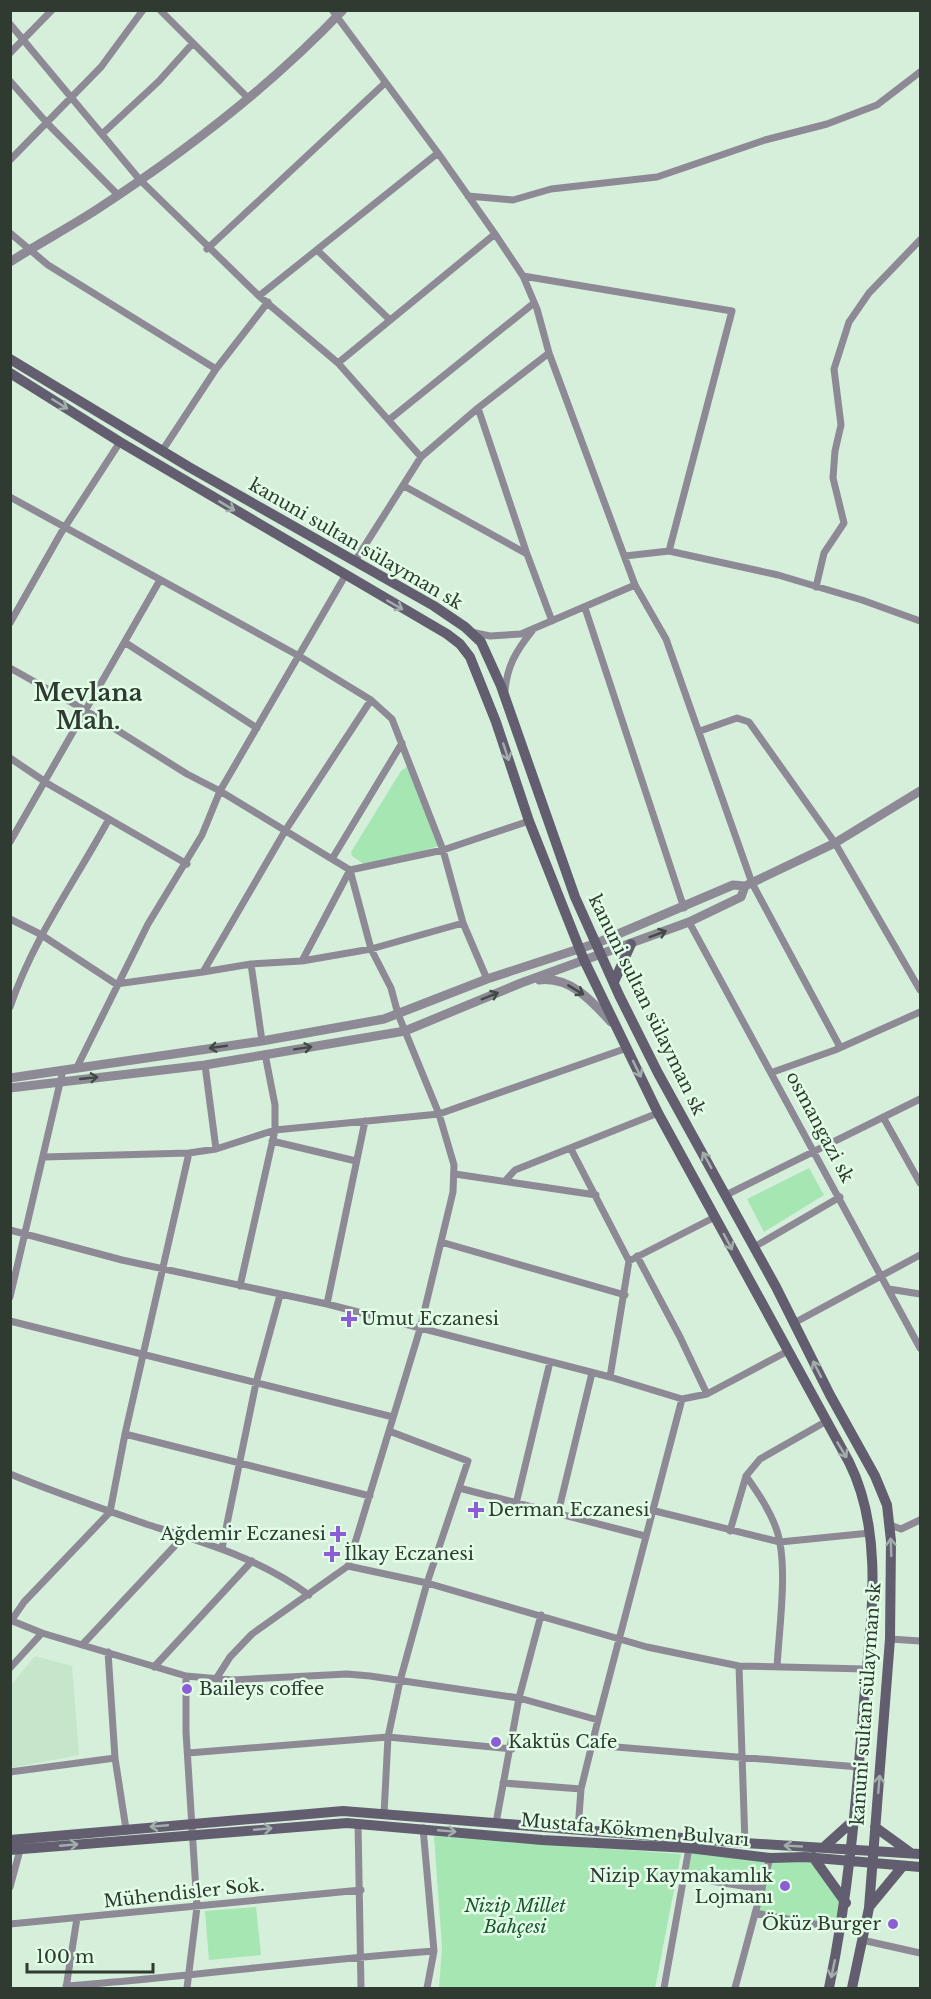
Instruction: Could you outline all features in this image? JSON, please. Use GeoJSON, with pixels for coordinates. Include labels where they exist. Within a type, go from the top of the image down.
{"type":"FeatureCollection","features":[{"type":"Feature","properties":{"kind":"main road","name":"kanuni sultan sülayman sk"},"geometry":{"type":"LineString","coordinates":[[10,359],[162,451],[434,606],[471,632],[481,642],[505,697],[575,897],[614,982],[658,1073],[754,1247],[883,1491],[890,1525],[890,1639],[869,1908],[852,1989]]}},
{"type":"Feature","properties":{"kind":"main road"},"geometry":{"type":"LineString","coordinates":[[10,373],[120,442],[447,634],[471,657],[496,722],[529,821],[584,960],[658,1113],[858,1479],[867,1511],[870,1533],[871,1590],[859,1767],[846,1903],[829,1989]]}},
{"type":"Feature","properties":{"kind":"main road"},"geometry":{"type":"LineString","coordinates":[[614,982],[631,944]]}},
{"type":"Feature","properties":{"kind":"main road","name":"Mustafa Kökmen Bulvarı"},"geometry":{"type":"LineString","coordinates":[[194,1829],[343,1811],[745,1843],[851,1849],[902,1867],[921,1867]]}},
{"type":"Feature","properties":{"kind":"main road"},"geometry":{"type":"LineString","coordinates":[[824,1847],[854,1820]]}},
{"type":"Feature","properties":{"kind":"main road","name":"Mustafa Kökmen Bulvarı"},"geometry":{"type":"LineString","coordinates":[[194,1829],[352,1823],[542,1840],[689,1848],[770,1858],[813,1857],[851,1861],[872,1857]]}},
{"type":"Feature","properties":{"kind":"main road"},"geometry":{"type":"LineString","coordinates":[[875,1827],[916,1853]]}},
{"type":"Feature","properties":{"kind":"main road"},"geometry":{"type":"LineString","coordinates":[[10,1839],[126,1829],[194,1829]]}},
{"type":"Feature","properties":{"kind":"main road"},"geometry":{"type":"LineString","coordinates":[[15,1850],[194,1829]]}},
{"type":"Feature","properties":{"kind":"main road"},"geometry":{"type":"LineString","coordinates":[[872,1857],[916,1853]]}},
{"type":"Feature","properties":{"kind":"main road"},"geometry":{"type":"LineString","coordinates":[[813,1857],[846,1903]]}},
{"type":"Feature","properties":{"kind":"main road"},"geometry":{"type":"LineString","coordinates":[[869,1908],[902,1867]]}},
{"type":"Feature","properties":{"kind":"street"},"geometry":{"type":"LineString","coordinates":[[10,53],[52,10]]}},
{"type":"Feature","properties":{"kind":"street"},"geometry":{"type":"LineString","coordinates":[[10,160],[102,67],[143,10]]}},
{"type":"Feature","properties":{"kind":"street"},"geometry":{"type":"LineString","coordinates":[[160,10],[248,98]]}},
{"type":"Feature","properties":{"kind":"street"},"geometry":{"type":"LineString","coordinates":[[10,262],[118,195],[186,148],[313,42],[337,13],[523,276],[635,585],[666,639],[700,731],[749,885],[840,1047]]}},
{"type":"Feature","properties":{"kind":"street"},"geometry":{"type":"LineString","coordinates":[[10,24],[140,180],[207,249],[338,363],[390,419],[421,457]]}},
{"type":"Feature","properties":{"kind":"street"},"geometry":{"type":"LineString","coordinates":[[102,134],[159,81],[193,43]]}},
{"type":"Feature","properties":{"kind":"street"},"geometry":{"type":"LineString","coordinates":[[468,196],[513,200],[551,189],[657,177],[765,140],[847,117],[877,105],[921,72]]}},
{"type":"Feature","properties":{"kind":"street"},"geometry":{"type":"LineString","coordinates":[[10,81],[47,123],[118,195]]}},
{"type":"Feature","properties":{"kind":"street"},"geometry":{"type":"LineString","coordinates":[[207,249],[386,83]]}},
{"type":"Feature","properties":{"kind":"street"},"geometry":{"type":"LineString","coordinates":[[259,296],[438,153]]}},
{"type":"Feature","properties":{"kind":"street"},"geometry":{"type":"LineString","coordinates":[[10,233],[48,265],[216,369]]}},
{"type":"Feature","properties":{"kind":"street"},"geometry":{"type":"LineString","coordinates":[[338,363],[495,234]]}},
{"type":"Feature","properties":{"kind":"street"},"geometry":{"type":"LineString","coordinates":[[816,587],[824,553],[844,523],[833,478],[835,451],[842,425],[834,369],[849,322],[869,293],[921,240]]}},
{"type":"Feature","properties":{"kind":"street"},"geometry":{"type":"LineString","coordinates":[[317,250],[390,320]]}},
{"type":"Feature","properties":{"kind":"street"},"geometry":{"type":"LineString","coordinates":[[523,276],[732,311],[669,551]]}},
{"type":"Feature","properties":{"kind":"street"},"geometry":{"type":"LineString","coordinates":[[162,451],[216,369],[268,302]]}},
{"type":"Feature","properties":{"kind":"street"},"geometry":{"type":"LineString","coordinates":[[390,419],[534,303]]}},
{"type":"Feature","properties":{"kind":"street"},"geometry":{"type":"LineString","coordinates":[[355,561],[421,457],[478,408],[549,353]]}},
{"type":"Feature","properties":{"kind":"street"},"geometry":{"type":"LineString","coordinates":[[478,408],[526,554],[552,621]]}},
{"type":"Feature","properties":{"kind":"street"},"geometry":{"type":"LineString","coordinates":[[10,623],[65,528],[120,442]]}},
{"type":"Feature","properties":{"kind":"street"},"geometry":{"type":"LineString","coordinates":[[404,486],[526,554]]}},
{"type":"Feature","properties":{"kind":"street"},"geometry":{"type":"LineString","coordinates":[[10,497],[299,656],[371,700],[392,718],[443,850],[463,923],[487,979]]}},
{"type":"Feature","properties":{"kind":"street"},"geometry":{"type":"LineString","coordinates":[[625,556],[669,551],[778,575],[862,600],[921,621]]}},
{"type":"Feature","properties":{"kind":"street"},"geometry":{"type":"LineString","coordinates":[[77,1067],[116,984],[148,924],[187,864],[202,835],[220,790],[345,576]]}},
{"type":"Feature","properties":{"kind":"street"},"geometry":{"type":"LineString","coordinates":[[10,842],[160,580]]}},
{"type":"Feature","properties":{"kind":"street"},"geometry":{"type":"LineString","coordinates":[[471,632],[509,636],[585,608],[635,585]]}},
{"type":"Feature","properties":{"kind":"street"},"geometry":{"type":"LineString","coordinates":[[585,608],[684,908]]}},
{"type":"Feature","properties":{"kind":"street"},"geometry":{"type":"LineString","coordinates":[[505,697],[508,669],[514,655],[533,629]]}},
{"type":"Feature","properties":{"kind":"street"},"geometry":{"type":"LineString","coordinates":[[126,643],[257,728]]}},
{"type":"Feature","properties":{"kind":"street"},"geometry":{"type":"LineString","coordinates":[[10,669],[85,710],[187,774],[220,790],[350,870],[443,850],[529,821]]}},
{"type":"Feature","properties":{"kind":"street"},"geometry":{"type":"LineString","coordinates":[[203,972],[285,831],[371,700]]}},
{"type":"Feature","properties":{"kind":"street"},"geometry":{"type":"LineString","coordinates":[[700,731],[737,718],[749,722],[835,843],[921,990]]}},
{"type":"Feature","properties":{"kind":"street"},"geometry":{"type":"LineString","coordinates":[[332,859],[402,743]]}},
{"type":"Feature","properties":{"kind":"street"},"geometry":{"type":"LineString","coordinates":[[10,758],[187,864]]}},
{"type":"Feature","properties":{"kind":"street"},"geometry":{"type":"LineString","coordinates":[[10,1078],[262,1041],[384,1019],[487,979],[597,943],[684,908],[733,885],[749,885],[835,843],[921,790]]}},
{"type":"Feature","properties":{"kind":"street"},"geometry":{"type":"LineString","coordinates":[[10,1007],[40,934],[77,877],[109,819]]}},
{"type":"Feature","properties":{"kind":"street"},"geometry":{"type":"LineString","coordinates":[[216,1679],[230,1657],[252,1634],[348,1566],[420,1329],[453,1192],[455,1174],[439,1114],[398,1014],[390,988],[371,949],[350,870]]}},
{"type":"Feature","properties":{"kind":"street"},"geometry":{"type":"LineString","coordinates":[[302,961],[350,870]]}},
{"type":"Feature","properties":{"kind":"street"},"geometry":{"type":"LineString","coordinates":[[10,1088],[205,1065],[405,1030],[521,983],[689,922],[741,897],[749,885]]}},
{"type":"Feature","properties":{"kind":"street"},"geometry":{"type":"LineString","coordinates":[[10,919],[40,934],[116,984],[251,964],[302,961],[371,949],[463,923]]}},
{"type":"Feature","properties":{"kind":"street","name":"osmangazi sk"},"geometry":{"type":"LineString","coordinates":[[689,922],[773,1072],[921,1348]]}},
{"type":"Feature","properties":{"kind":"street"},"geometry":{"type":"LineString","coordinates":[[251,964],[262,1041]]}},
{"type":"Feature","properties":{"kind":"street"},"geometry":{"type":"LineString","coordinates":[[521,983],[548,979],[572,986],[589,998],[617,1028]]}},
{"type":"Feature","properties":{"kind":"street"},"geometry":{"type":"LineString","coordinates":[[773,1072],[840,1047],[921,1012]]}},
{"type":"Feature","properties":{"kind":"street"},"geometry":{"type":"LineString","coordinates":[[44,1157],[189,1153],[216,1149],[275,1130],[439,1114],[627,1047]]}},
{"type":"Feature","properties":{"kind":"street"},"geometry":{"type":"LineString","coordinates":[[240,1286],[275,1130],[275,1104],[265,1054]]}},
{"type":"Feature","properties":{"kind":"street"},"geometry":{"type":"LineString","coordinates":[[205,1065],[216,1149]]}},
{"type":"Feature","properties":{"kind":"street"},"geometry":{"type":"LineString","coordinates":[[10,1297],[63,1070]]}},
{"type":"Feature","properties":{"kind":"street"},"geometry":{"type":"LineString","coordinates":[[726,1195],[921,1099]]}},
{"type":"Feature","properties":{"kind":"street"},"geometry":{"type":"LineString","coordinates":[[505,1181],[515,1170],[658,1113]]}},
{"type":"Feature","properties":{"kind":"street"},"geometry":{"type":"LineString","coordinates":[[883,1117],[921,1183]]}},
{"type":"Feature","properties":{"kind":"street"},"geometry":{"type":"LineString","coordinates":[[327,1304],[364,1121]]}},
{"type":"Feature","properties":{"kind":"street"},"geometry":{"type":"LineString","coordinates":[[272,1141],[356,1161]]}},
{"type":"Feature","properties":{"kind":"street"},"geometry":{"type":"LineString","coordinates":[[571,1149],[629,1261],[610,1377]]}},
{"type":"Feature","properties":{"kind":"street"},"geometry":{"type":"LineString","coordinates":[[189,1153],[125,1434],[110,1512],[24,1602],[11,1621],[42,1633],[186,1676],[268,1680],[347,1674],[519,1698],[598,1720]]}},
{"type":"Feature","properties":{"kind":"street"},"geometry":{"type":"LineString","coordinates":[[455,1174],[596,1195]]}},
{"type":"Feature","properties":{"kind":"street"},"geometry":{"type":"LineString","coordinates":[[754,1247],[840,1197]]}},
{"type":"Feature","properties":{"kind":"street"},"geometry":{"type":"LineString","coordinates":[[629,1261],[715,1217]]}},
{"type":"Feature","properties":{"kind":"street"},"geometry":{"type":"LineString","coordinates":[[10,1230],[163,1269],[327,1304],[610,1377],[682,1399],[707,1394],[788,1351]]}},
{"type":"Feature","properties":{"kind":"street"},"geometry":{"type":"LineString","coordinates":[[441,1242],[625,1295]]}},
{"type":"Feature","properties":{"kind":"street"},"geometry":{"type":"LineString","coordinates":[[794,1323],[921,1255]]}},
{"type":"Feature","properties":{"kind":"street"},"geometry":{"type":"LineString","coordinates":[[637,1256],[707,1394]]}},
{"type":"Feature","properties":{"kind":"street"},"geometry":{"type":"LineString","coordinates":[[889,1289],[921,1294]]}},
{"type":"Feature","properties":{"kind":"street"},"geometry":{"type":"LineString","coordinates":[[222,1548],[238,1461],[280,1295]]}},
{"type":"Feature","properties":{"kind":"street"},"geometry":{"type":"LineString","coordinates":[[10,1321],[393,1417]]}},
{"type":"Feature","properties":{"kind":"street"},"geometry":{"type":"LineString","coordinates":[[516,1504],[550,1362]]}},
{"type":"Feature","properties":{"kind":"street"},"geometry":{"type":"LineString","coordinates":[[558,1513],[592,1373]]}},
{"type":"Feature","properties":{"kind":"street"},"geometry":{"type":"LineString","coordinates":[[578,1830],[581,1789],[651,1510],[682,1399]]}},
{"type":"Feature","properties":{"kind":"street"},"geometry":{"type":"LineString","coordinates":[[730,1531],[746,1476],[760,1459],[825,1422]]}},
{"type":"Feature","properties":{"kind":"street"},"geometry":{"type":"LineString","coordinates":[[384,1814],[388,1737],[400,1681],[427,1583],[468,1461],[389,1431]]}},
{"type":"Feature","properties":{"kind":"street"},"geometry":{"type":"LineString","coordinates":[[125,1434],[370,1496]]}},
{"type":"Feature","properties":{"kind":"street"},"geometry":{"type":"LineString","coordinates":[[10,1474],[110,1512],[222,1548],[280,1575],[309,1595]]}},
{"type":"Feature","properties":{"kind":"street"},"geometry":{"type":"LineString","coordinates":[[746,1476],[771,1515],[780,1542],[782,1566],[777,1667]]}},
{"type":"Feature","properties":{"kind":"street"},"geometry":{"type":"LineString","coordinates":[[459,1488],[645,1536]]}},
{"type":"Feature","properties":{"kind":"street"},"geometry":{"type":"LineString","coordinates":[[651,1510],[780,1542],[870,1533]]}},
{"type":"Feature","properties":{"kind":"street"},"geometry":{"type":"LineString","coordinates":[[890,1525],[901,1529],[921,1520]]}},
{"type":"Feature","properties":{"kind":"street"},"geometry":{"type":"LineString","coordinates":[[82,1645],[184,1536]]}},
{"type":"Feature","properties":{"kind":"street"},"geometry":{"type":"LineString","coordinates":[[154,1667],[252,1561]]}},
{"type":"Feature","properties":{"kind":"street"},"geometry":{"type":"LineString","coordinates":[[348,1566],[427,1583],[618,1639],[739,1666],[866,1669]]}},
{"type":"Feature","properties":{"kind":"street"},"geometry":{"type":"LineString","coordinates":[[496,1823],[512,1749],[519,1698],[541,1615]]}},
{"type":"Feature","properties":{"kind":"street"},"geometry":{"type":"LineString","coordinates":[[10,1668],[42,1633]]}},
{"type":"Feature","properties":{"kind":"street"},"geometry":{"type":"LineString","coordinates":[[890,1639],[921,1641]]}},
{"type":"Feature","properties":{"kind":"street"},"geometry":{"type":"LineString","coordinates":[[108,1652],[115,1758],[126,1829]]}},
{"type":"Feature","properties":{"kind":"street"},"geometry":{"type":"LineString","coordinates":[[739,1666],[745,1843]]}},
{"type":"Feature","properties":{"kind":"street"},"geometry":{"type":"LineString","coordinates":[[186,1676],[188,1754],[198,1907],[187,1989]]}},
{"type":"Feature","properties":{"kind":"street"},"geometry":{"type":"LineString","coordinates":[[188,1754],[388,1737],[512,1749]]}},
{"type":"Feature","properties":{"kind":"street"},"geometry":{"type":"LineString","coordinates":[[592,1745],[859,1767]]}},
{"type":"Feature","properties":{"kind":"street"},"geometry":{"type":"LineString","coordinates":[[10,1772],[115,1758]]}},
{"type":"Feature","properties":{"kind":"street"},"geometry":{"type":"LineString","coordinates":[[503,1783],[581,1789]]}},
{"type":"Feature","properties":{"kind":"street"},"geometry":{"type":"LineString","coordinates":[[352,1823],[361,1890],[361,1989]]}},
{"type":"Feature","properties":{"kind":"street"},"geometry":{"type":"LineString","coordinates":[[423,1828],[434,1951],[426,1989]]}},
{"type":"Feature","properties":{"kind":"street"},"geometry":{"type":"LineString","coordinates":[[664,1989],[689,1848]]}},
{"type":"Feature","properties":{"kind":"street"},"geometry":{"type":"LineString","coordinates":[[10,1887],[15,1850]]}},
{"type":"Feature","properties":{"kind":"street"},"geometry":{"type":"LineString","coordinates":[[735,1989],[770,1858]]}},
{"type":"Feature","properties":{"kind":"street"},"geometry":{"type":"LineString","coordinates":[[685,1877],[762,1889]]}},
{"type":"Feature","properties":{"kind":"street","name":"Mühendisler Sok."},"geometry":{"type":"LineString","coordinates":[[10,1924],[361,1890]]}},
{"type":"Feature","properties":{"kind":"street"},"geometry":{"type":"LineString","coordinates":[[755,1912],[841,1929]]}},
{"type":"Feature","properties":{"kind":"street"},"geometry":{"type":"LineString","coordinates":[[77,1918],[66,1987],[189,1977],[360,1956],[434,1951]]}},
{"type":"Feature","properties":{"kind":"street"},"geometry":{"type":"LineString","coordinates":[[862,1940],[921,1953]]}},
{"type":"Feature","properties":{"kind":"shaded area"},"geometry":{"type":"Polygon","coordinates":[[[35,1656],[72,1666],[79,1755],[11,1768],[11,1685],[35,1656]]]}},
{"type":"Feature","properties":{"kind":"green space"},"geometry":{"type":"Polygon","coordinates":[[[408,766],[439,846],[368,867],[352,856],[351,852],[401,771],[408,766]]]}},
{"type":"Feature","properties":{"kind":"green space"},"geometry":{"type":"Polygon","coordinates":[[[809,1168],[824,1195],[764,1232],[747,1199],[809,1168]]]}},
{"type":"Feature","properties":{"kind":"green space","name":"Nizip Millet Bahçesi"},"geometry":{"type":"Polygon","coordinates":[[[434,1836],[681,1854],[655,1988],[439,1988],[442,1947],[434,1836]]]}},
{"type":"Feature","properties":{"kind":"green space"},"geometry":{"type":"Polygon","coordinates":[[[689,1848],[813,1857],[846,1903],[841,1929],[755,1913],[762,1889],[685,1877],[689,1848]]]}},
{"type":"Feature","properties":{"kind":"green space"},"geometry":{"type":"Polygon","coordinates":[[[256,1907],[261,1955],[209,1960],[205,1911],[256,1907]]]}},
{"type":"Feature","properties":{"kind":"place","name":"Umut Eczanesi"},"geometry":{"type":"Point","coordinates":[349,1319]}},
{"type":"Feature","properties":{"kind":"place","name":"Derman Eczanesi"},"geometry":{"type":"Point","coordinates":[476,1510]}},
{"type":"Feature","properties":{"kind":"place","name":"Ağdemir Eczanesi"},"geometry":{"type":"Point","coordinates":[338,1534]}},
{"type":"Feature","properties":{"kind":"place","name":"İlkay Eczanesi"},"geometry":{"type":"Point","coordinates":[332,1554]}},
{"type":"Feature","properties":{"kind":"place","name":"Baileys coffee"},"geometry":{"type":"Point","coordinates":[187,1689]}},
{"type":"Feature","properties":{"kind":"place","name":"Kaktüs Cafe"},"geometry":{"type":"Point","coordinates":[496,1742]}},
{"type":"Feature","properties":{"kind":"place","name":"Nizip Kaymakamlık Lojmanı"},"geometry":{"type":"Point","coordinates":[785,1886]}},
{"type":"Feature","properties":{"kind":"place","name":"Öküz Burger"},"geometry":{"type":"Point","coordinates":[893,1924]}},
{"type":"Feature","properties":{"kind":"district","name":"Mevlana Mah."},"geometry":{"type":"Point","coordinates":[88,706]}}]}
